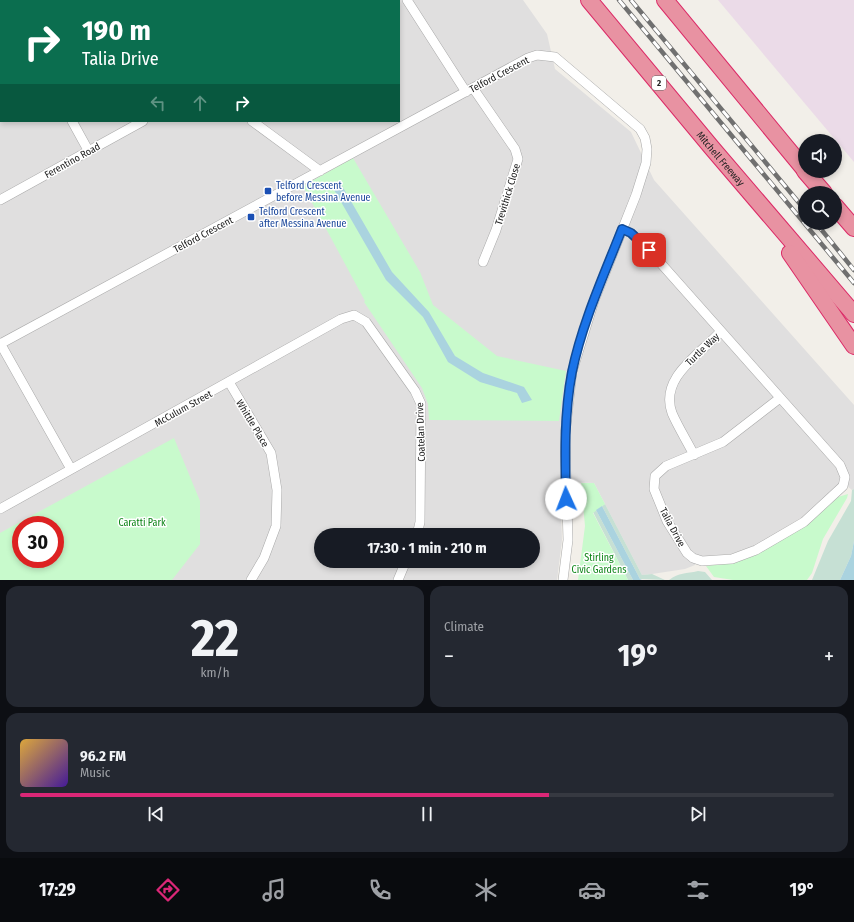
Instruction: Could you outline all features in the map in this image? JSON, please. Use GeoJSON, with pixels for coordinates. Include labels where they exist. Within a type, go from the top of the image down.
{"type":"FeatureCollection","features":[{"type":"Feature","properties":{"kind":"highway","name":"Mitchell Freeway"},"geometry":{"type":"LineString","coordinates":[[589,0],[854,314]]}},
{"type":"Feature","properties":{"kind":"highway"},"geometry":{"type":"LineString","coordinates":[[665,0],[798,162]]}},
{"type":"Feature","properties":{"kind":"highway"},"geometry":{"type":"LineString","coordinates":[[728,166],[854,346]]}},
{"type":"Feature","properties":{"kind":"highway"},"geometry":{"type":"LineString","coordinates":[[811,178],[818,186]]}},
{"type":"Feature","properties":{"kind":"highway"},"geometry":{"type":"LineString","coordinates":[[842,214],[854,228]]}},
{"type":"Feature","properties":{"kind":"street"},"geometry":{"type":"LineString","coordinates":[[407,0],[469,90]]}},
{"type":"Feature","properties":{"kind":"street","name":"Telford Crescent"},"geometry":{"type":"LineString","coordinates":[[0,344],[528,58],[546,54],[555,56],[640,129],[645,138],[647,149],[646,163],[594,301],[572,372],[565,435],[568,540],[563,580]]}},
{"type":"Feature","properties":{"kind":"street","name":"Trevithick Close"},"geometry":{"type":"LineString","coordinates":[[469,90],[515,149],[518,159],[496,230],[483,262]]}},
{"type":"Feature","properties":{"kind":"street"},"geometry":{"type":"LineString","coordinates":[[73,122],[88,150]]}},
{"type":"Feature","properties":{"kind":"street","name":"Ferentino Road"},"geometry":{"type":"LineString","coordinates":[[0,199],[142,122]]}},
{"type":"Feature","properties":{"kind":"street"},"geometry":{"type":"LineString","coordinates":[[253,122],[320,171]]}},
{"type":"Feature","properties":{"kind":"street","name":"Talia Drive"},"geometry":{"type":"LineString","coordinates":[[622,229],[631,233],[649,250],[840,465],[845,477],[843,486],[804,522],[756,550],[732,559],[702,561],[693,558],[687,553],[667,521],[654,489],[655,476],[666,466],[723,442],[780,398]]}},
{"type":"Feature","properties":{"kind":"street","name":"McCulum Street"},"geometry":{"type":"LineString","coordinates":[[0,509],[341,319],[354,315],[366,322]]}},
{"type":"Feature","properties":{"kind":"street","name":"Coatelan Drive"},"geometry":{"type":"LineString","coordinates":[[366,322],[415,391],[421,404],[420,522],[419,528]]}},
{"type":"Feature","properties":{"kind":"street","name":"Turtle Way"},"geometry":{"type":"LineString","coordinates":[[694,454],[672,413],[669,395],[681,369],[721,331]]}},
{"type":"Feature","properties":{"kind":"street"},"geometry":{"type":"LineString","coordinates":[[0,344],[71,469]]}},
{"type":"Feature","properties":{"kind":"street","name":"Whittle Place"},"geometry":{"type":"LineString","coordinates":[[229,382],[271,453],[277,490],[276,526],[264,558],[251,580]]}},
{"type":"Feature","properties":{"kind":"street"},"geometry":{"type":"LineString","coordinates":[[398,580],[403,568]]}},
{"type":"Feature","properties":{"kind":"shaded area"},"geometry":{"type":"Polygon","coordinates":[[[400,0],[523,0],[547,34],[555,69],[631,132],[654,180],[854,405],[854,489],[852,490],[846,485],[839,484],[801,518],[754,546],[731,554],[698,557],[695,565],[685,569],[642,575],[594,483],[560,482],[562,540],[557,580],[0,580],[0,122],[400,122],[400,0]]]}},
{"type":"Feature","properties":{"kind":"shaded area"},"geometry":{"type":"Polygon","coordinates":[[[718,0],[854,0],[854,162],[842,148],[842,134],[830,134],[718,0]]]}},
{"type":"Feature","properties":{"kind":"green space"},"geometry":{"type":"Polygon","coordinates":[[[353,158],[420,272],[433,305],[497,356],[566,371],[559,421],[429,420],[428,404],[422,388],[364,302],[365,301],[303,186],[353,158]]]}},
{"type":"Feature","properties":{"kind":"green space","name":"Caratti Park"},"geometry":{"type":"Polygon","coordinates":[[[174,438],[200,501],[200,544],[172,580],[0,580],[0,533],[12,526],[12,568],[64,568],[64,516],[31,516],[174,438]]]}},
{"type":"Feature","properties":{"kind":"green space","name":"Stirling Civic Gardens"},"geometry":{"type":"Polygon","coordinates":[[[581,483],[594,483],[605,504],[593,513],[628,580],[578,580],[585,526],[581,483]]]}},
{"type":"Feature","properties":{"kind":"green space"},"geometry":{"type":"Polygon","coordinates":[[[854,489],[854,541],[851,556],[840,580],[812,580],[828,541],[851,501],[852,490],[854,489]]]}},
{"type":"Feature","properties":{"kind":"green space"},"geometry":{"type":"Polygon","coordinates":[[[848,494],[823,539],[812,573],[807,580],[733,580],[714,577],[706,566],[733,563],[759,553],[807,525],[838,497],[848,494]]]}},
{"type":"Feature","properties":{"kind":"green space"},"geometry":{"type":"Polygon","coordinates":[[[605,504],[642,575],[652,574],[665,580],[640,579],[602,506],[605,504]]]}},
{"type":"Feature","properties":{"kind":"green space"},"geometry":{"type":"Polygon","coordinates":[[[596,510],[633,580],[628,580],[593,512],[596,510]]]}},
{"type":"Feature","properties":{"kind":"green space"},"geometry":{"type":"Polygon","coordinates":[[[698,571],[705,572],[712,580],[669,580],[679,574],[698,571]]]}},
{"type":"Feature","properties":{"kind":"water"},"geometry":{"type":"Polygon","coordinates":[[[341,184],[392,272],[429,312],[455,356],[483,373],[524,387],[532,400],[522,403],[517,393],[480,382],[448,362],[423,317],[386,280],[333,188],[341,184]]]}},
{"type":"Feature","properties":{"kind":"water"},"geometry":{"type":"Polygon","coordinates":[[[602,506],[640,579],[642,580],[633,580],[596,510],[602,506]]]}},
{"type":"Feature","properties":{"kind":"water"},"geometry":{"type":"Polygon","coordinates":[[[854,541],[854,580],[840,580],[851,556],[854,541]]]}},
{"type":"Feature","properties":{"kind":"railway"},"geometry":{"type":"LineString","coordinates":[[619,0],[854,283]]}},
{"type":"Feature","properties":{"kind":"railway"},"geometry":{"type":"LineString","coordinates":[[631,0],[798,202]]}},
{"type":"Feature","properties":{"kind":"railway"},"geometry":{"type":"LineString","coordinates":[[822,230],[854,270]]}},
{"type":"Feature","properties":{"kind":"place","name":"Telford Crescent before Messina Avenue"},"geometry":{"type":"Point","coordinates":[268,191]}},
{"type":"Feature","properties":{"kind":"place","name":"Telford Crescent after Messina Avenue"},"geometry":{"type":"Point","coordinates":[251,217]}},
{"type":"Feature","properties":{"kind":"route"},"geometry":{"type":"LineString","coordinates":[[566,499],[566,416],[572,372],[579,344],[622,229],[631,233],[649,250]]}}]}
